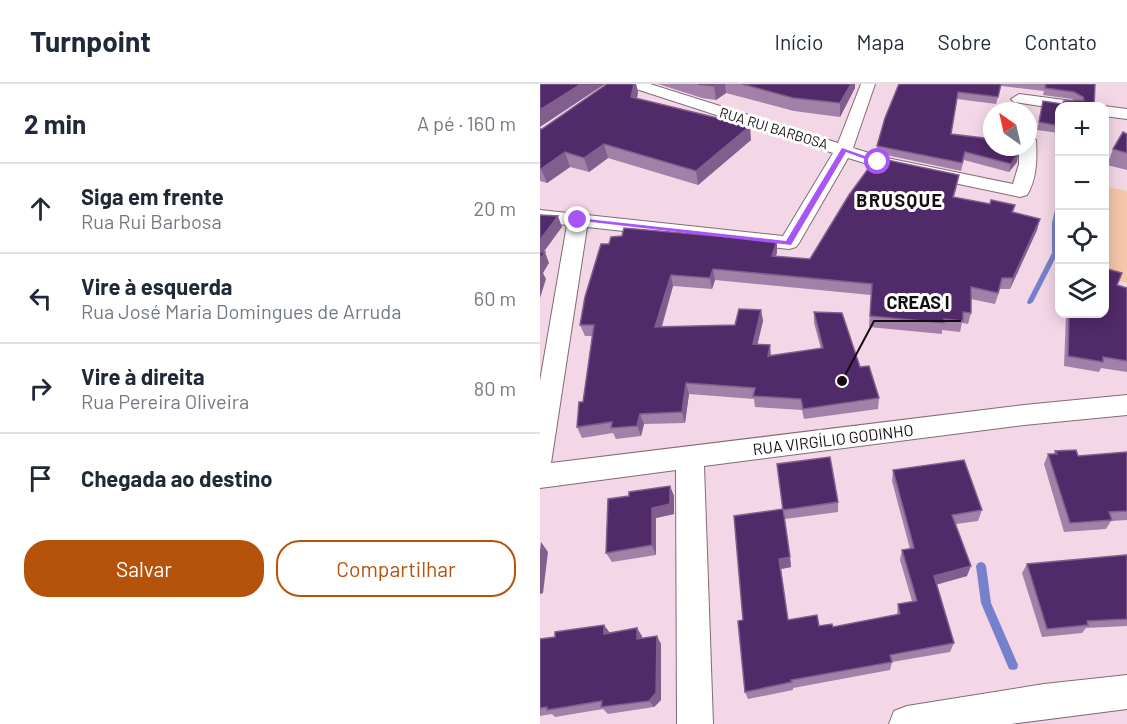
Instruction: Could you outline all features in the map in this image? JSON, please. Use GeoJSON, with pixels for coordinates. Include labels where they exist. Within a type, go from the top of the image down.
{"type":"FeatureCollection","features":[{"type":"Feature","properties":{"kind":"street","name":"RUA RUI BARBOSA"},"geometry":{"type":"LineString","coordinates":[[635,84],[844,149],[878,162],[1020,191],[1028,156]]}},
{"type":"Feature","properties":{"kind":"street"},"geometry":{"type":"LineString","coordinates":[[540,216],[789,243],[844,149],[868,84]]}},
{"type":"Feature","properties":{"kind":"street"},"geometry":{"type":"LineString","coordinates":[[1018,98],[1055,103]]}},
{"type":"Feature","properties":{"kind":"street"},"geometry":{"type":"LineString","coordinates":[[1109,112],[1127,114]]}},
{"type":"Feature","properties":{"kind":"street"},"geometry":{"type":"LineString","coordinates":[[540,458],[550,331],[578,220]]}},
{"type":"Feature","properties":{"kind":"street","name":"RUA VIRGÍLIO GODINHO"},"geometry":{"type":"LineString","coordinates":[[540,476],[1012,416],[1127,405]]}},
{"type":"Feature","properties":{"kind":"street"},"geometry":{"type":"LineString","coordinates":[[690,457],[695,724]]}},
{"type":"Feature","properties":{"kind":"street"},"geometry":{"type":"LineString","coordinates":[[907,724],[993,708],[1127,692]]}},
{"type":"Feature","properties":{"kind":"shaded area"},"geometry":{"type":"Polygon","coordinates":[[[1109,187],[1127,191],[1127,283],[1109,278],[1109,187]]]}},
{"type":"Feature","properties":{"kind":"building"},"geometry":{"type":"Polygon","coordinates":[[[540,84],[581,84],[540,110],[540,84]]]}},
{"type":"Feature","properties":{"kind":"building"},"geometry":{"type":"Polygon","coordinates":[[[607,84],[634,84],[631,97],[750,126],[696,171],[604,144],[584,158],[565,152],[541,169],[540,129],[607,84]]]}},
{"type":"Feature","properties":{"kind":"building"},"geometry":{"type":"Polygon","coordinates":[[[742,84],[851,84],[840,103],[793,98],[742,84]]]}},
{"type":"Feature","properties":{"kind":"building"},"geometry":{"type":"Polygon","coordinates":[[[899,84],[1001,84],[998,97],[958,92],[951,134],[983,138],[983,156],[1017,156],[1011,164],[965,152],[962,163],[877,146],[885,118],[899,84]]]}},
{"type":"Feature","properties":{"kind":"building"},"geometry":{"type":"Polygon","coordinates":[[[1046,84],[1095,84],[1094,102],[1063,102],[1084,100],[1074,92],[1045,88],[1046,84]]]}},
{"type":"Feature","properties":{"kind":"building"},"geometry":{"type":"Polygon","coordinates":[[[1043,101],[1055,103],[1055,125],[1039,122],[1043,101]]]}},
{"type":"Feature","properties":{"kind":"building"},"geometry":{"type":"Polygon","coordinates":[[[1123,132],[1127,134],[1127,153],[1113,149],[1123,132]]]}},
{"type":"Feature","properties":{"kind":"building"},"geometry":{"type":"Polygon","coordinates":[[[873,157],[959,175],[953,197],[990,204],[991,200],[1015,205],[1012,212],[1040,219],[1013,278],[1002,278],[998,293],[971,287],[971,313],[963,312],[963,321],[944,319],[944,323],[870,316],[872,284],[713,269],[710,278],[671,275],[655,327],[735,325],[739,309],[761,310],[753,344],[770,345],[768,356],[823,348],[814,312],[842,313],[860,367],[869,366],[879,398],[803,409],[801,399],[753,396],[755,388],[686,383],[682,412],[640,414],[637,426],[611,428],[612,422],[577,427],[579,402],[583,402],[594,325],[580,325],[585,297],[601,244],[609,244],[611,237],[622,236],[624,228],[777,241],[772,256],[810,259],[849,195],[871,165],[873,157]]]}},
{"type":"Feature","properties":{"kind":"building"},"geometry":{"type":"Polygon","coordinates":[[[540,215],[558,216],[540,240],[540,215]]]}},
{"type":"Feature","properties":{"kind":"building"},"geometry":{"type":"Polygon","coordinates":[[[1109,269],[1122,273],[1117,285],[1127,288],[1127,361],[1103,357],[1103,362],[1068,356],[1069,318],[1109,318],[1109,269]]]}},
{"type":"Feature","properties":{"kind":"building"},"geometry":{"type":"Polygon","coordinates":[[[1076,450],[1078,456],[1127,452],[1127,511],[1109,512],[1112,520],[1070,523],[1048,454],[1057,454],[1055,451],[1076,450]]]}},
{"type":"Feature","properties":{"kind":"building"},"geometry":{"type":"Polygon","coordinates":[[[830,457],[838,502],[783,510],[777,464],[830,457]]]}},
{"type":"Feature","properties":{"kind":"building"},"geometry":{"type":"Polygon","coordinates":[[[964,460],[982,510],[952,515],[971,566],[934,576],[954,643],[890,655],[892,662],[791,680],[792,682],[745,692],[738,621],[743,620],[734,516],[783,509],[790,557],[779,559],[788,620],[817,615],[819,626],[832,624],[833,627],[900,614],[898,604],[917,601],[902,550],[914,548],[893,470],[964,460]]]}},
{"type":"Feature","properties":{"kind":"building"},"geometry":{"type":"Polygon","coordinates":[[[670,486],[670,504],[652,508],[652,545],[606,553],[608,499],[629,496],[629,492],[670,486]]]}},
{"type":"Feature","properties":{"kind":"building"},"geometry":{"type":"Polygon","coordinates":[[[1127,555],[1127,619],[1087,621],[1088,625],[1047,629],[1027,564],[1127,555]]]}},
{"type":"Feature","properties":{"kind":"building"},"geometry":{"type":"Polygon","coordinates":[[[604,625],[604,634],[637,628],[637,639],[657,636],[656,693],[649,701],[601,707],[602,701],[547,710],[547,707],[540,708],[540,639],[555,637],[555,632],[604,625]]]}},
{"type":"Feature","properties":{"kind":"waterway"},"geometry":{"type":"LineString","coordinates":[[1030,302],[1055,253],[1055,223],[1058,210]]}},
{"type":"Feature","properties":{"kind":"waterway"},"geometry":{"type":"LineString","coordinates":[[981,566],[986,603],[1013,665]]}},
{"type":"Feature","properties":{"kind":"place","name":"CREAS I"},"geometry":{"type":"Point","coordinates":[842,381]}},
{"type":"Feature","properties":{"kind":"district","name":"BRUSQUE"},"geometry":{"type":"Point","coordinates":[900,200]}},
{"type":"Feature","properties":{"kind":"route"},"geometry":{"type":"LineString","coordinates":[[578,220],[789,243],[844,149],[878,162]]}}]}
